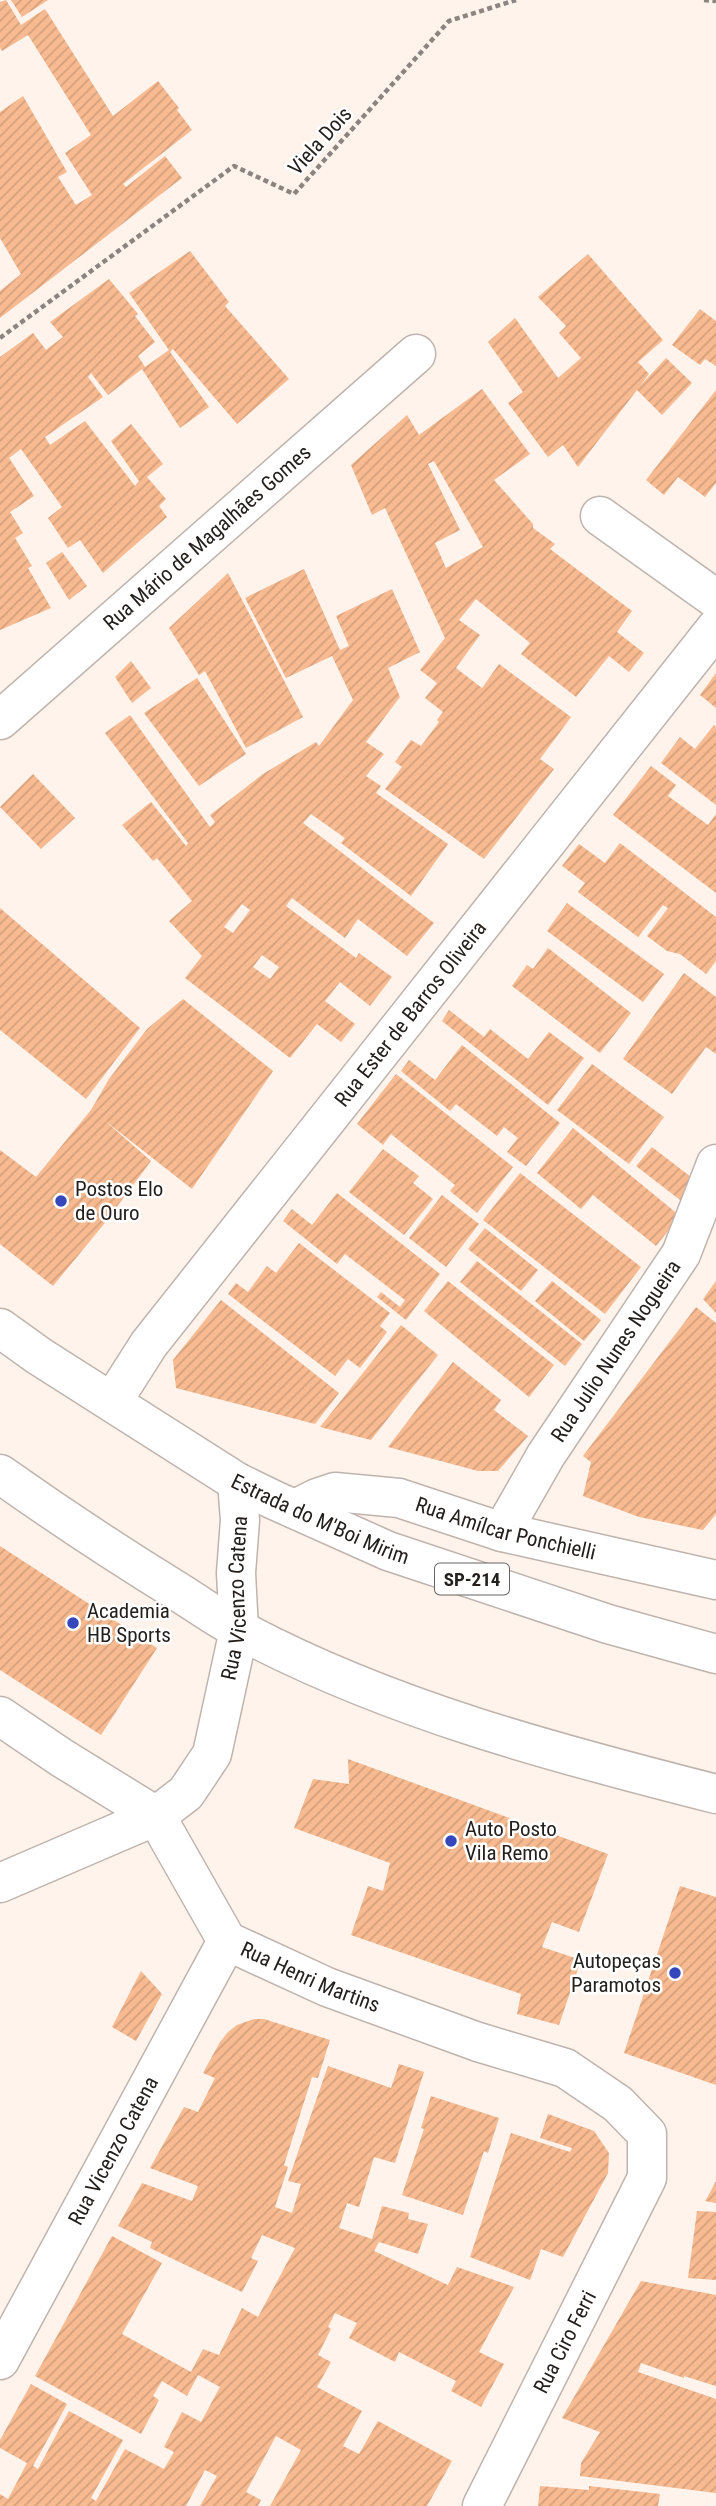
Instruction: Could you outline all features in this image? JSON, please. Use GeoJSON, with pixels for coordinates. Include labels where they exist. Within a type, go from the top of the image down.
{"type":"FeatureCollection","features":[{"type":"Feature","properties":{"kind":"street","name":"Rua Mário de Magalhães Gomes"},"geometry":{"type":"LineString","coordinates":[[8,708],[416,354]]}},
{"type":"Feature","properties":{"kind":"street"},"geometry":{"type":"LineString","coordinates":[[600,516],[716,599]]}},
{"type":"Feature","properties":{"kind":"street","name":"Rua Ester de Barros Oliveira"},"geometry":{"type":"LineString","coordinates":[[112,1402],[156,1335],[716,628]]}},
{"type":"Feature","properties":{"kind":"street","name":"Rua Julio Nunes Nogueira"},"geometry":{"type":"LineString","coordinates":[[502,1532],[546,1455],[681,1254],[716,1164]]}},
{"type":"Feature","properties":{"kind":"street","name":"Estrada do M'Boi Mirim"},"geometry":{"type":"LineString","coordinates":[[0,1328],[39,1356],[237,1482],[295,1509],[388,1551],[608,1624],[716,1654]]}},
{"type":"Feature","properties":{"kind":"street"},"geometry":{"type":"LineString","coordinates":[[0,1474],[97,1542],[239,1630],[354,1684],[432,1712],[610,1767],[716,1794]]}},
{"type":"Feature","properties":{"kind":"street","name":"Rua Vicenzo Catena"},"geometry":{"type":"LineString","coordinates":[[0,1882],[156,1816],[186,1793],[212,1754],[239,1630],[236,1573],[240,1520],[237,1482]]}},
{"type":"Feature","properties":{"kind":"street","name":"Rua Amílcar Ponchielli"},"geometry":{"type":"LineString","coordinates":[[295,1509],[335,1492],[399,1498],[502,1532],[716,1580]]}},
{"type":"Feature","properties":{"kind":"street","name":"Rua Henri Martins"},"geometry":{"type":"LineString","coordinates":[[0,1716],[156,1816],[228,1941],[327,1987],[478,2042],[565,2068],[618,2104],[647,2134],[647,2178]]}},
{"type":"Feature","properties":{"kind":"street","name":"Rua Vicenzo Catena"},"geometry":{"type":"LineString","coordinates":[[0,2360],[228,1941]]}},
{"type":"Feature","properties":{"kind":"street","name":"Rua Ciro Ferri"},"geometry":{"type":"LineString","coordinates":[[482,2506],[647,2178]]}},
{"type":"Feature","properties":{"kind":"path","name":"Viela Dois"},"geometry":{"type":"LineString","coordinates":[[0,338],[234,166],[294,194],[449,21],[516,0]]}},
{"type":"Feature","properties":{"kind":"path"},"geometry":{"type":"LineString","coordinates":[[704,0],[716,1]]}},
{"type":"Feature","properties":{"kind":"building"},"geometry":{"type":"Polygon","coordinates":[[[6,0],[21,25],[45,9],[113,116],[158,81],[192,130],[123,184],[126,187],[165,156],[182,178],[0,318],[0,291],[21,274],[0,238],[0,112],[23,96],[67,172],[58,177],[76,205],[92,195],[65,153],[91,135],[28,35],[2,51],[0,48],[0,2],[6,0]]]}},
{"type":"Feature","properties":{"kind":"building"},"geometry":{"type":"Polygon","coordinates":[[[11,0],[48,0],[22,17],[11,0]]]}},
{"type":"Feature","properties":{"kind":"building"},"geometry":{"type":"Polygon","coordinates":[[[190,251],[229,302],[225,306],[289,379],[237,424],[173,349],[170,352],[209,407],[180,428],[142,369],[108,395],[91,373],[88,377],[103,397],[45,437],[50,445],[85,421],[135,486],[139,481],[111,441],[131,424],[163,464],[147,477],[166,499],[159,506],[167,517],[103,573],[80,540],[68,548],[48,518],[62,507],[21,449],[9,458],[34,496],[10,512],[23,533],[15,538],[32,566],[28,568],[51,608],[0,630],[0,357],[33,333],[46,350],[63,337],[50,322],[109,279],[138,314],[135,316],[155,342],[138,356],[145,367],[169,350],[129,293],[190,251]]]}},
{"type":"Feature","properties":{"kind":"building"},"geometry":{"type":"Polygon","coordinates":[[[588,254],[663,340],[638,362],[649,374],[640,386],[666,358],[692,383],[662,415],[637,390],[578,467],[563,445],[548,457],[508,403],[523,392],[488,342],[515,318],[558,378],[581,358],[559,333],[566,326],[538,297],[588,254]]]}},
{"type":"Feature","properties":{"kind":"building"},"geometry":{"type":"Polygon","coordinates":[[[700,309],[716,321],[716,366],[705,359],[700,365],[672,345],[700,309]]]}},
{"type":"Feature","properties":{"kind":"building"},"geometry":{"type":"Polygon","coordinates":[[[482,389],[530,454],[494,480],[533,524],[533,528],[555,544],[550,549],[632,611],[617,632],[644,653],[629,672],[609,656],[576,697],[521,654],[530,643],[476,599],[459,620],[480,635],[456,668],[482,688],[499,664],[571,717],[540,759],[554,769],[484,859],[385,789],[402,767],[395,762],[411,740],[421,746],[443,712],[425,698],[437,683],[420,670],[445,638],[385,508],[372,515],[351,465],[407,415],[419,435],[482,389]],[[434,461],[428,464],[460,530],[435,543],[446,568],[483,547],[434,461]]]}},
{"type":"Feature","properties":{"kind":"building"},"geometry":{"type":"Polygon","coordinates":[[[716,390],[716,483],[705,497],[678,477],[664,495],[646,480],[716,390]]]}},
{"type":"Feature","properties":{"kind":"building"},"geometry":{"type":"Polygon","coordinates":[[[62,552],[87,586],[69,600],[46,563],[62,552]]]}},
{"type":"Feature","properties":{"kind":"building"},"geometry":{"type":"Polygon","coordinates":[[[304,569],[340,650],[349,646],[336,616],[392,589],[420,652],[388,668],[400,697],[366,742],[384,754],[366,776],[381,786],[376,793],[448,844],[411,896],[341,843],[345,838],[311,814],[303,823],[434,923],[407,956],[358,919],[345,938],[292,898],[286,906],[356,958],[359,953],[392,977],[370,1006],[340,982],[325,1001],[355,1024],[341,1042],[317,1024],[290,1058],[185,978],[202,956],[169,921],[192,901],[157,858],[153,861],[122,825],[151,802],[186,846],[188,843],[105,733],[130,715],[210,827],[215,822],[210,815],[263,774],[316,742],[319,746],[353,700],[332,656],[286,678],[245,598],[304,569]],[[242,904],[224,927],[233,933],[250,910],[242,904]],[[262,955],[253,967],[270,979],[279,967],[262,955]]]}},
{"type":"Feature","properties":{"kind":"building"},"geometry":{"type":"Polygon","coordinates":[[[228,573],[303,717],[246,748],[205,671],[199,675],[169,628],[228,573]]]}},
{"type":"Feature","properties":{"kind":"building"},"geometry":{"type":"Polygon","coordinates":[[[131,661],[151,688],[132,703],[115,677],[131,661]]]}},
{"type":"Feature","properties":{"kind":"building"},"geometry":{"type":"Polygon","coordinates":[[[716,673],[716,708],[700,695],[716,673]]]}},
{"type":"Feature","properties":{"kind":"building"},"geometry":{"type":"Polygon","coordinates":[[[197,678],[246,754],[199,786],[144,713],[197,678]]]}},
{"type":"Feature","properties":{"kind":"building"},"geometry":{"type":"Polygon","coordinates":[[[714,725],[716,805],[661,763],[680,737],[695,749],[714,725]]]}},
{"type":"Feature","properties":{"kind":"building"},"geometry":{"type":"Polygon","coordinates":[[[651,766],[676,785],[668,796],[708,825],[716,814],[716,893],[613,815],[651,766]]]}},
{"type":"Feature","properties":{"kind":"building"},"geometry":{"type":"Polygon","coordinates":[[[33,774],[75,818],[41,849],[0,807],[33,774]]]}},
{"type":"Feature","properties":{"kind":"building"},"geometry":{"type":"Polygon","coordinates":[[[620,843],[716,917],[716,961],[706,974],[680,954],[667,951],[647,936],[668,908],[663,905],[638,937],[578,892],[585,883],[562,866],[579,844],[605,863],[620,843]]]}},
{"type":"Feature","properties":{"kind":"building"},"geometry":{"type":"Polygon","coordinates":[[[567,903],[664,974],[643,1002],[547,931],[567,903]]]}},
{"type":"Feature","properties":{"kind":"building"},"geometry":{"type":"Polygon","coordinates":[[[0,908],[140,1028],[86,1099],[0,1030],[0,908]]]}},
{"type":"Feature","properties":{"kind":"building"},"geometry":{"type":"Polygon","coordinates":[[[548,948],[631,1013],[600,1053],[512,986],[527,965],[533,969],[548,948]]]}},
{"type":"Feature","properties":{"kind":"building"},"geometry":{"type":"Polygon","coordinates":[[[684,973],[716,997],[716,1054],[706,1047],[672,1094],[623,1059],[684,973]]]}},
{"type":"Feature","properties":{"kind":"building"},"geometry":{"type":"Polygon","coordinates":[[[183,999],[273,1071],[192,1189],[104,1120],[151,1161],[53,1286],[0,1244],[0,1150],[36,1177],[91,1110],[109,1079],[147,1029],[183,999]]]}},
{"type":"Feature","properties":{"kind":"building"},"geometry":{"type":"Polygon","coordinates":[[[449,1010],[484,1037],[490,1029],[528,1059],[549,1032],[584,1058],[548,1105],[442,1021],[449,1010]]]}},
{"type":"Feature","properties":{"kind":"building"},"geometry":{"type":"Polygon","coordinates":[[[462,1045],[560,1123],[526,1166],[507,1152],[518,1138],[504,1127],[497,1136],[456,1104],[450,1111],[401,1071],[409,1060],[435,1080],[462,1045]]]}},
{"type":"Feature","properties":{"kind":"building"},"geometry":{"type":"Polygon","coordinates":[[[592,1064],[664,1117],[629,1164],[557,1110],[592,1064]]]}},
{"type":"Feature","properties":{"kind":"building"},"geometry":{"type":"Polygon","coordinates":[[[396,1074],[513,1167],[477,1213],[450,1191],[455,1185],[391,1134],[383,1145],[357,1124],[396,1074]]]}},
{"type":"Feature","properties":{"kind":"building"},"geometry":{"type":"Polygon","coordinates":[[[573,1128],[680,1216],[656,1246],[593,1195],[581,1209],[537,1173],[573,1128]]]}},
{"type":"Feature","properties":{"kind":"building"},"geometry":{"type":"Polygon","coordinates":[[[652,1147],[691,1177],[684,1203],[636,1166],[652,1147]]]}},
{"type":"Feature","properties":{"kind":"building"},"geometry":{"type":"Polygon","coordinates":[[[383,1149],[419,1176],[413,1183],[433,1199],[404,1235],[349,1192],[383,1149]]]}},
{"type":"Feature","properties":{"kind":"building"},"geometry":{"type":"Polygon","coordinates":[[[520,1173],[641,1267],[605,1314],[483,1220],[520,1173]]]}},
{"type":"Feature","properties":{"kind":"building"},"geometry":{"type":"Polygon","coordinates":[[[337,1193],[440,1274],[406,1320],[377,1297],[381,1292],[400,1307],[405,1300],[345,1254],[337,1264],[283,1221],[292,1209],[312,1225],[337,1193]]]}},
{"type":"Feature","properties":{"kind":"building"},"geometry":{"type":"Polygon","coordinates":[[[442,1195],[479,1224],[446,1267],[409,1238],[442,1195]]]}},
{"type":"Feature","properties":{"kind":"building"},"geometry":{"type":"Polygon","coordinates":[[[485,1228],[538,1270],[521,1291],[468,1249],[485,1228]]]}},
{"type":"Feature","properties":{"kind":"building"},"geometry":{"type":"Polygon","coordinates":[[[299,1243],[390,1313],[380,1326],[387,1332],[360,1368],[348,1359],[335,1376],[228,1294],[236,1283],[248,1292],[267,1266],[276,1273],[299,1243]]]}},
{"type":"Feature","properties":{"kind":"building"},"geometry":{"type":"Polygon","coordinates":[[[477,1261],[582,1344],[565,1366],[460,1282],[477,1261]]]}},
{"type":"Feature","properties":{"kind":"building"},"geometry":{"type":"Polygon","coordinates":[[[448,1281],[554,1365],[529,1397],[424,1311],[448,1281]]]}},
{"type":"Feature","properties":{"kind":"building"},"geometry":{"type":"Polygon","coordinates":[[[552,1281],[601,1320],[584,1341],[535,1301],[552,1281]]]}},
{"type":"Feature","properties":{"kind":"building"},"geometry":{"type":"Polygon","coordinates":[[[716,1281],[716,1313],[703,1299],[716,1281]]]}},
{"type":"Feature","properties":{"kind":"building"},"geometry":{"type":"Polygon","coordinates":[[[221,1300],[339,1393],[315,1424],[176,1388],[173,1360],[221,1300]]]}},
{"type":"Feature","properties":{"kind":"building"},"geometry":{"type":"Polygon","coordinates":[[[696,1307],[716,1323],[716,1514],[703,1530],[639,1517],[583,1496],[591,1462],[583,1456],[696,1307]]]}},
{"type":"Feature","properties":{"kind":"building"},"geometry":{"type":"Polygon","coordinates":[[[401,1325],[438,1355],[371,1440],[320,1427],[401,1325]]]}},
{"type":"Feature","properties":{"kind":"building"},"geometry":{"type":"Polygon","coordinates":[[[453,1362],[501,1400],[494,1410],[528,1436],[498,1471],[478,1471],[388,1447],[453,1362]]]}},
{"type":"Feature","properties":{"kind":"building"},"geometry":{"type":"Polygon","coordinates":[[[0,1546],[157,1648],[101,1735],[0,1670],[0,1546]]]}},
{"type":"Feature","properties":{"kind":"building","name":"Auto Posto Vila Remo"},"geometry":{"type":"Polygon","coordinates":[[[348,1759],[608,1854],[579,1932],[552,1922],[542,1947],[581,1960],[559,2025],[517,2014],[521,1994],[351,1935],[368,1886],[383,1891],[390,1863],[294,1828],[313,1779],[349,1784],[348,1759]]]}},
{"type":"Feature","properties":{"kind":"building"},"geometry":{"type":"Polygon","coordinates":[[[680,1886],[716,1897],[716,2085],[624,2053],[680,1886]]]}},
{"type":"Feature","properties":{"kind":"building"},"geometry":{"type":"Polygon","coordinates":[[[141,1971],[162,1994],[136,2041],[112,2027],[141,1971]]]}},
{"type":"Feature","properties":{"kind":"building"},"geometry":{"type":"Polygon","coordinates":[[[254,2019],[264,2019],[330,2040],[318,2078],[312,2077],[284,2165],[288,2167],[275,2207],[292,2213],[301,2184],[288,2181],[328,2066],[391,2088],[399,2064],[424,2072],[395,2163],[374,2157],[359,2207],[347,2203],[339,2228],[372,2239],[382,2206],[409,2213],[408,2219],[428,2224],[418,2254],[379,2242],[374,2251],[448,2285],[457,2267],[514,2287],[479,2352],[504,2364],[481,2407],[451,2391],[456,2381],[399,2352],[395,2362],[349,2338],[357,2323],[335,2313],[328,2327],[331,2329],[318,2355],[331,2362],[317,2387],[362,2411],[343,2446],[359,2454],[378,2421],[452,2461],[427,2506],[270,2506],[301,2450],[276,2436],[246,2492],[261,2500],[258,2506],[200,2506],[217,2476],[205,2470],[186,2506],[0,2506],[0,2494],[8,2499],[27,2463],[0,2448],[0,2440],[31,2384],[67,2404],[33,2466],[38,2469],[69,2411],[123,2440],[91,2498],[96,2501],[125,2449],[164,2469],[174,2452],[164,2447],[182,2412],[201,2422],[220,2387],[198,2375],[187,2396],[162,2381],[153,2396],[159,2400],[141,2434],[35,2376],[112,2236],[162,2263],[122,2334],[191,2372],[203,2349],[219,2355],[242,2308],[258,2317],[295,2248],[262,2235],[251,2258],[258,2261],[242,2292],[150,2248],[152,2242],[118,2226],[142,2183],[192,2201],[198,2186],[150,2168],[184,2107],[198,2112],[215,2078],[203,2073],[220,2042],[237,2025],[254,2019]]]}},
{"type":"Feature","properties":{"kind":"building"},"geometry":{"type":"Polygon","coordinates":[[[431,2096],[499,2118],[488,2153],[484,2151],[463,2215],[402,2195],[424,2129],[421,2128],[431,2096]]]}},
{"type":"Feature","properties":{"kind":"building"},"geometry":{"type":"Polygon","coordinates":[[[548,2114],[594,2131],[609,2153],[608,2173],[563,2257],[541,2249],[530,2280],[470,2257],[511,2133],[570,2152],[572,2148],[540,2138],[548,2114]]]}},
{"type":"Feature","properties":{"kind":"building"},"geometry":{"type":"Polygon","coordinates":[[[716,2181],[716,2203],[705,2201],[707,2198],[716,2181]]]}},
{"type":"Feature","properties":{"kind":"building"},"geometry":{"type":"Polygon","coordinates":[[[697,2211],[716,2212],[716,2280],[688,2278],[697,2211]]]}},
{"type":"Feature","properties":{"kind":"building"},"geometry":{"type":"Polygon","coordinates":[[[641,2281],[716,2295],[716,2386],[641,2363],[638,2372],[716,2399],[716,2493],[580,2476],[581,2463],[600,2432],[562,2418],[641,2281]]]}},
{"type":"Feature","properties":{"kind":"building"},"geometry":{"type":"Polygon","coordinates":[[[540,2486],[589,2490],[589,2486],[660,2494],[658,2506],[538,2506],[540,2486]]]}},
{"type":"Feature","properties":{"kind":"place","name":"Postos Elo de Ouro"},"geometry":{"type":"Point","coordinates":[61,1201]}},
{"type":"Feature","properties":{"kind":"place","name":"Academia HB Sports"},"geometry":{"type":"Point","coordinates":[73,1623]}},
{"type":"Feature","properties":{"kind":"place","name":"Auto Posto Vila Remo"},"geometry":{"type":"Point","coordinates":[451,1841]}},
{"type":"Feature","properties":{"kind":"place","name":"Autopeças Paramotos"},"geometry":{"type":"Point","coordinates":[675,1973]}}]}
